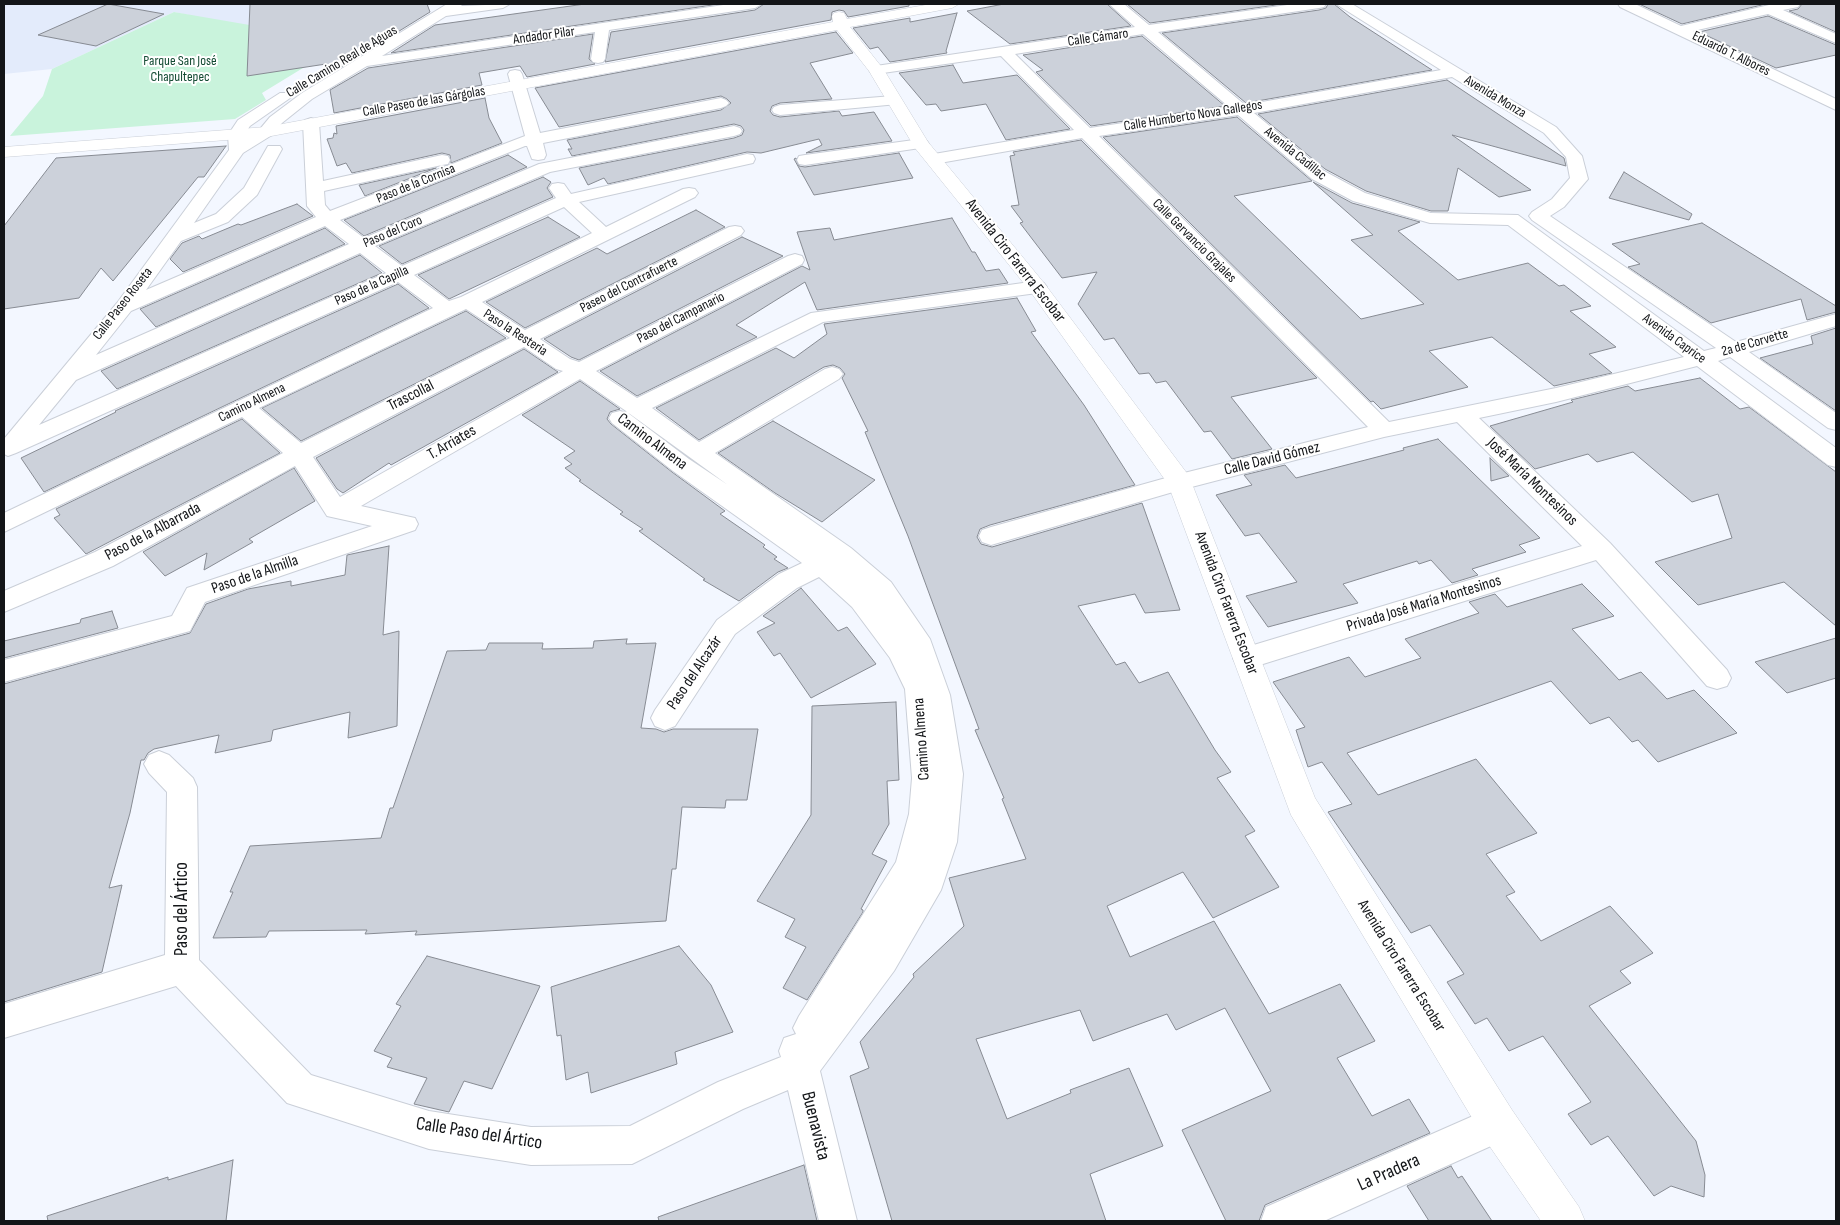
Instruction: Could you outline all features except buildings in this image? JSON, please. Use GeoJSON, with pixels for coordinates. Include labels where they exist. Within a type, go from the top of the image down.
{"type":"FeatureCollection","features":[{"type":"Feature","properties":{"kind":"street","name":"Calle Camino Real de Aguas"},"geometry":{"type":"LineString","coordinates":[[239,136],[333,66],[423,14],[456,4]]}},
{"type":"Feature","properties":{"kind":"street"},"geometry":{"type":"LineString","coordinates":[[440,9],[503,4]]}},
{"type":"Feature","properties":{"kind":"street","name":"Andador Pilar"},"geometry":{"type":"LineString","coordinates":[[333,66],[359,64],[603,27],[676,9],[755,4]]}},
{"type":"Feature","properties":{"kind":"street"},"geometry":{"type":"LineString","coordinates":[[843,15],[906,4]]}},
{"type":"Feature","properties":{"kind":"street"},"geometry":{"type":"LineString","coordinates":[[843,15],[952,4]]}},
{"type":"Feature","properties":{"kind":"street","name":"Avenida Cadillac"},"geometry":{"type":"LineString","coordinates":[[1116,4],[1318,175],[1359,197],[1430,218],[1512,219]]}},
{"type":"Feature","properties":{"kind":"street","name":"Calle Cámaro"},"geometry":{"type":"LineString","coordinates":[[876,70],[1319,4]]}},
{"type":"Feature","properties":{"kind":"street","name":"Avenida Monza"},"geometry":{"type":"LineString","coordinates":[[1343,4],[1550,130],[1574,156],[1578,179],[1558,204],[1538,216]]}},
{"type":"Feature","properties":{"kind":"street","name":"Eduardo T. Albores"},"geometry":{"type":"LineString","coordinates":[[1625,4],[1836,105]]}},
{"type":"Feature","properties":{"kind":"street"},"geometry":{"type":"LineString","coordinates":[[1680,30],[1790,4],[1836,27]]}},
{"type":"Feature","properties":{"kind":"street","name":"Calle Camino Real de Aguas"},"geometry":{"type":"LineString","coordinates":[[276,120],[307,96],[359,64],[440,9]]}},
{"type":"Feature","properties":{"kind":"street"},"geometry":{"type":"LineString","coordinates":[[1768,9],[1836,40]]}},
{"type":"Feature","properties":{"kind":"street","name":"Calle Paseo de las Gárgolas"},"geometry":{"type":"LineString","coordinates":[[4,152],[239,136],[276,120],[516,79],[598,59],[843,15]]}},
{"type":"Feature","properties":{"kind":"street","name":"Calle Paseo de las Gárgolas"},"geometry":{"type":"LineString","coordinates":[[266,132],[516,79],[843,15]]}},
{"type":"Feature","properties":{"kind":"street","name":"Avenida Ciro Farerra Escobar"},"geometry":{"type":"LineString","coordinates":[[843,15],[893,101],[921,144],[1037,286],[1180,482],[1302,805],[1498,1124],[1564,1221]]}},
{"type":"Feature","properties":{"kind":"street"},"geometry":{"type":"LineString","coordinates":[[598,59],[603,27]]}},
{"type":"Feature","properties":{"kind":"street","name":"Calle Gervancio Grajales"},"geometry":{"type":"LineString","coordinates":[[1004,51],[1384,430]]}},
{"type":"Feature","properties":{"kind":"street","name":"Calle Humberto Nova Gallegos"},"geometry":{"type":"LineString","coordinates":[[934,159],[1086,132],[1242,110],[1453,72]]}},
{"type":"Feature","properties":{"kind":"street"},"geometry":{"type":"LineString","coordinates":[[516,79],[527,141],[566,200],[603,234]]}},
{"type":"Feature","properties":{"kind":"street"},"geometry":{"type":"LineString","coordinates":[[780,110],[893,101]]}},
{"type":"Feature","properties":{"kind":"street","name":"Paso de la Cornisa"},"geometry":{"type":"LineString","coordinates":[[124,307],[327,219],[527,141],[721,103]]}},
{"type":"Feature","properties":{"kind":"street","name":"Calle Paseo Roseta"},"geometry":{"type":"LineString","coordinates":[[6,451],[124,307],[174,237],[239,136],[266,132],[276,120]]}},
{"type":"Feature","properties":{"kind":"street"},"geometry":{"type":"LineString","coordinates":[[311,123],[316,206],[327,219],[447,310]]}},
{"type":"Feature","properties":{"kind":"street","name":"Paso del Coro"},"geometry":{"type":"LineString","coordinates":[[66,376],[363,245],[544,168],[734,130]]}},
{"type":"Feature","properties":{"kind":"street","name":"Calle Paseo de las Gárgolas"},"geometry":{"type":"LineString","coordinates":[[4,141],[239,136]]}},
{"type":"Feature","properties":{"kind":"street"},"geometry":{"type":"LineString","coordinates":[[314,188],[527,141]]}},
{"type":"Feature","properties":{"kind":"street"},"geometry":{"type":"LineString","coordinates":[[805,160],[921,144]]}},
{"type":"Feature","properties":{"kind":"street"},"geometry":{"type":"LineString","coordinates":[[174,237],[222,218],[251,191],[274,149]]}},
{"type":"Feature","properties":{"kind":"street","name":"Paso de la Capilla"},"geometry":{"type":"LineString","coordinates":[[6,451],[566,200],[747,159]]}},
{"type":"Feature","properties":{"kind":"street","name":"Camino Almena"},"geometry":{"type":"LineString","coordinates":[[4,523],[447,310],[468,302],[689,193]]}},
{"type":"Feature","properties":{"kind":"street","name":"Avenida Caprice"},"geometry":{"type":"LineString","coordinates":[[1538,216],[1836,423]]}},
{"type":"Feature","properties":{"kind":"street","name":"Avenida Caprice"},"geometry":{"type":"LineString","coordinates":[[1512,219],[1836,459]]}},
{"type":"Feature","properties":{"kind":"street","name":"Paseo del Contrafuerte"},"geometry":{"type":"LineString","coordinates":[[523,338],[735,231]]}},
{"type":"Feature","properties":{"kind":"street"},"geometry":{"type":"LineString","coordinates":[[1570,262],[1597,257]]}},
{"type":"Feature","properties":{"kind":"street","name":"Paso del Campanario"},"geometry":{"type":"LineString","coordinates":[[571,370],[795,260]]}},
{"type":"Feature","properties":{"kind":"street","name":"Camino Almena"},"geometry":{"type":"LineString","coordinates":[[635,408],[818,317],[1037,286]]}},
{"type":"Feature","properties":{"kind":"street","name":"Paso la Resteria"},"geometry":{"type":"LineString","coordinates":[[468,302],[571,370]]}},
{"type":"Feature","properties":{"kind":"street","name":"2a de Corvette"},"geometry":{"type":"LineString","coordinates":[[1556,395],[1733,350],[1836,320]]}},
{"type":"Feature","properties":{"kind":"street","name":"Trascollal"},"geometry":{"type":"LineString","coordinates":[[299,454],[523,338]]}},
{"type":"Feature","properties":{"kind":"street","name":"Camino Almena"},"geometry":{"type":"LineString","coordinates":[[571,370],[635,408],[698,452],[842,554],[882,589],[917,639],[936,695],[948,774],[941,842],[925,890],[882,959],[799,1059]]}},
{"type":"Feature","properties":{"kind":"street","name":"Camino Almena"},"geometry":{"type":"LineString","coordinates":[[571,370],[681,465],[822,564],[861,600],[900,651],[919,689],[926,778],[924,814],[910,868],[799,1059]]}},
{"type":"Feature","properties":{"kind":"street","name":"T. Arriates"},"geometry":{"type":"LineString","coordinates":[[336,510],[571,370]]}},
{"type":"Feature","properties":{"kind":"street"},"geometry":{"type":"LineString","coordinates":[[698,452],[832,374]]}},
{"type":"Feature","properties":{"kind":"street","name":"Calle David Gómez"},"geometry":{"type":"LineString","coordinates":[[991,536],[1180,482],[1384,430],[1556,395]]}},
{"type":"Feature","properties":{"kind":"street"},"geometry":{"type":"LineString","coordinates":[[244,408],[299,454],[336,510]]}},
{"type":"Feature","properties":{"kind":"street","name":"José María Montesinos"},"geometry":{"type":"LineString","coordinates":[[1463,415],[1601,549],[1717,678]]}},
{"type":"Feature","properties":{"kind":"street","name":"Paso de la Albarrada"},"geometry":{"type":"LineString","coordinates":[[4,602],[104,559],[299,454]]}},
{"type":"Feature","properties":{"kind":"street","name":"Paso de la Almilla"},"geometry":{"type":"LineString","coordinates":[[4,671],[181,624],[196,595],[406,524],[336,510]]}},
{"type":"Feature","properties":{"kind":"street","name":"Privada José María Montesinos"},"geometry":{"type":"LineString","coordinates":[[1247,658],[1601,549]]}},
{"type":"Feature","properties":{"kind":"street","name":"Paso del Alcazár"},"geometry":{"type":"LineString","coordinates":[[664,718],[726,627],[788,581],[822,564]]}},
{"type":"Feature","properties":{"kind":"street","name":"Paso del Ártico"},"geometry":{"type":"LineString","coordinates":[[4,1021],[182,967],[182,787],[159,764]]}},
{"type":"Feature","properties":{"kind":"street","name":"Calle Paso del Ártico"},"geometry":{"type":"LineString","coordinates":[[182,967],[300,1090],[429,1130],[531,1146],[632,1145],[799,1059]]}},
{"type":"Feature","properties":{"kind":"street","name":"Buenavista"},"geometry":{"type":"LineString","coordinates":[[799,1059],[836,1211]]}},
{"type":"Feature","properties":{"kind":"street","name":"La Pradera"},"geometry":{"type":"LineString","coordinates":[[1280,1221],[1498,1124]]}},
{"type":"Feature","properties":{"kind":"shaded area"},"geometry":{"type":"Polygon","coordinates":[[[4,4],[431,4],[358,43],[339,46],[174,12],[52,69],[4,74],[4,4]]]}},
{"type":"Feature","properties":{"kind":"green space","name":"Parque San José Chapultepec"},"geometry":{"type":"Polygon","coordinates":[[[174,12],[267,28],[339,46],[262,93],[266,100],[235,119],[10,136],[43,96],[52,69],[174,12]]]}}]}
